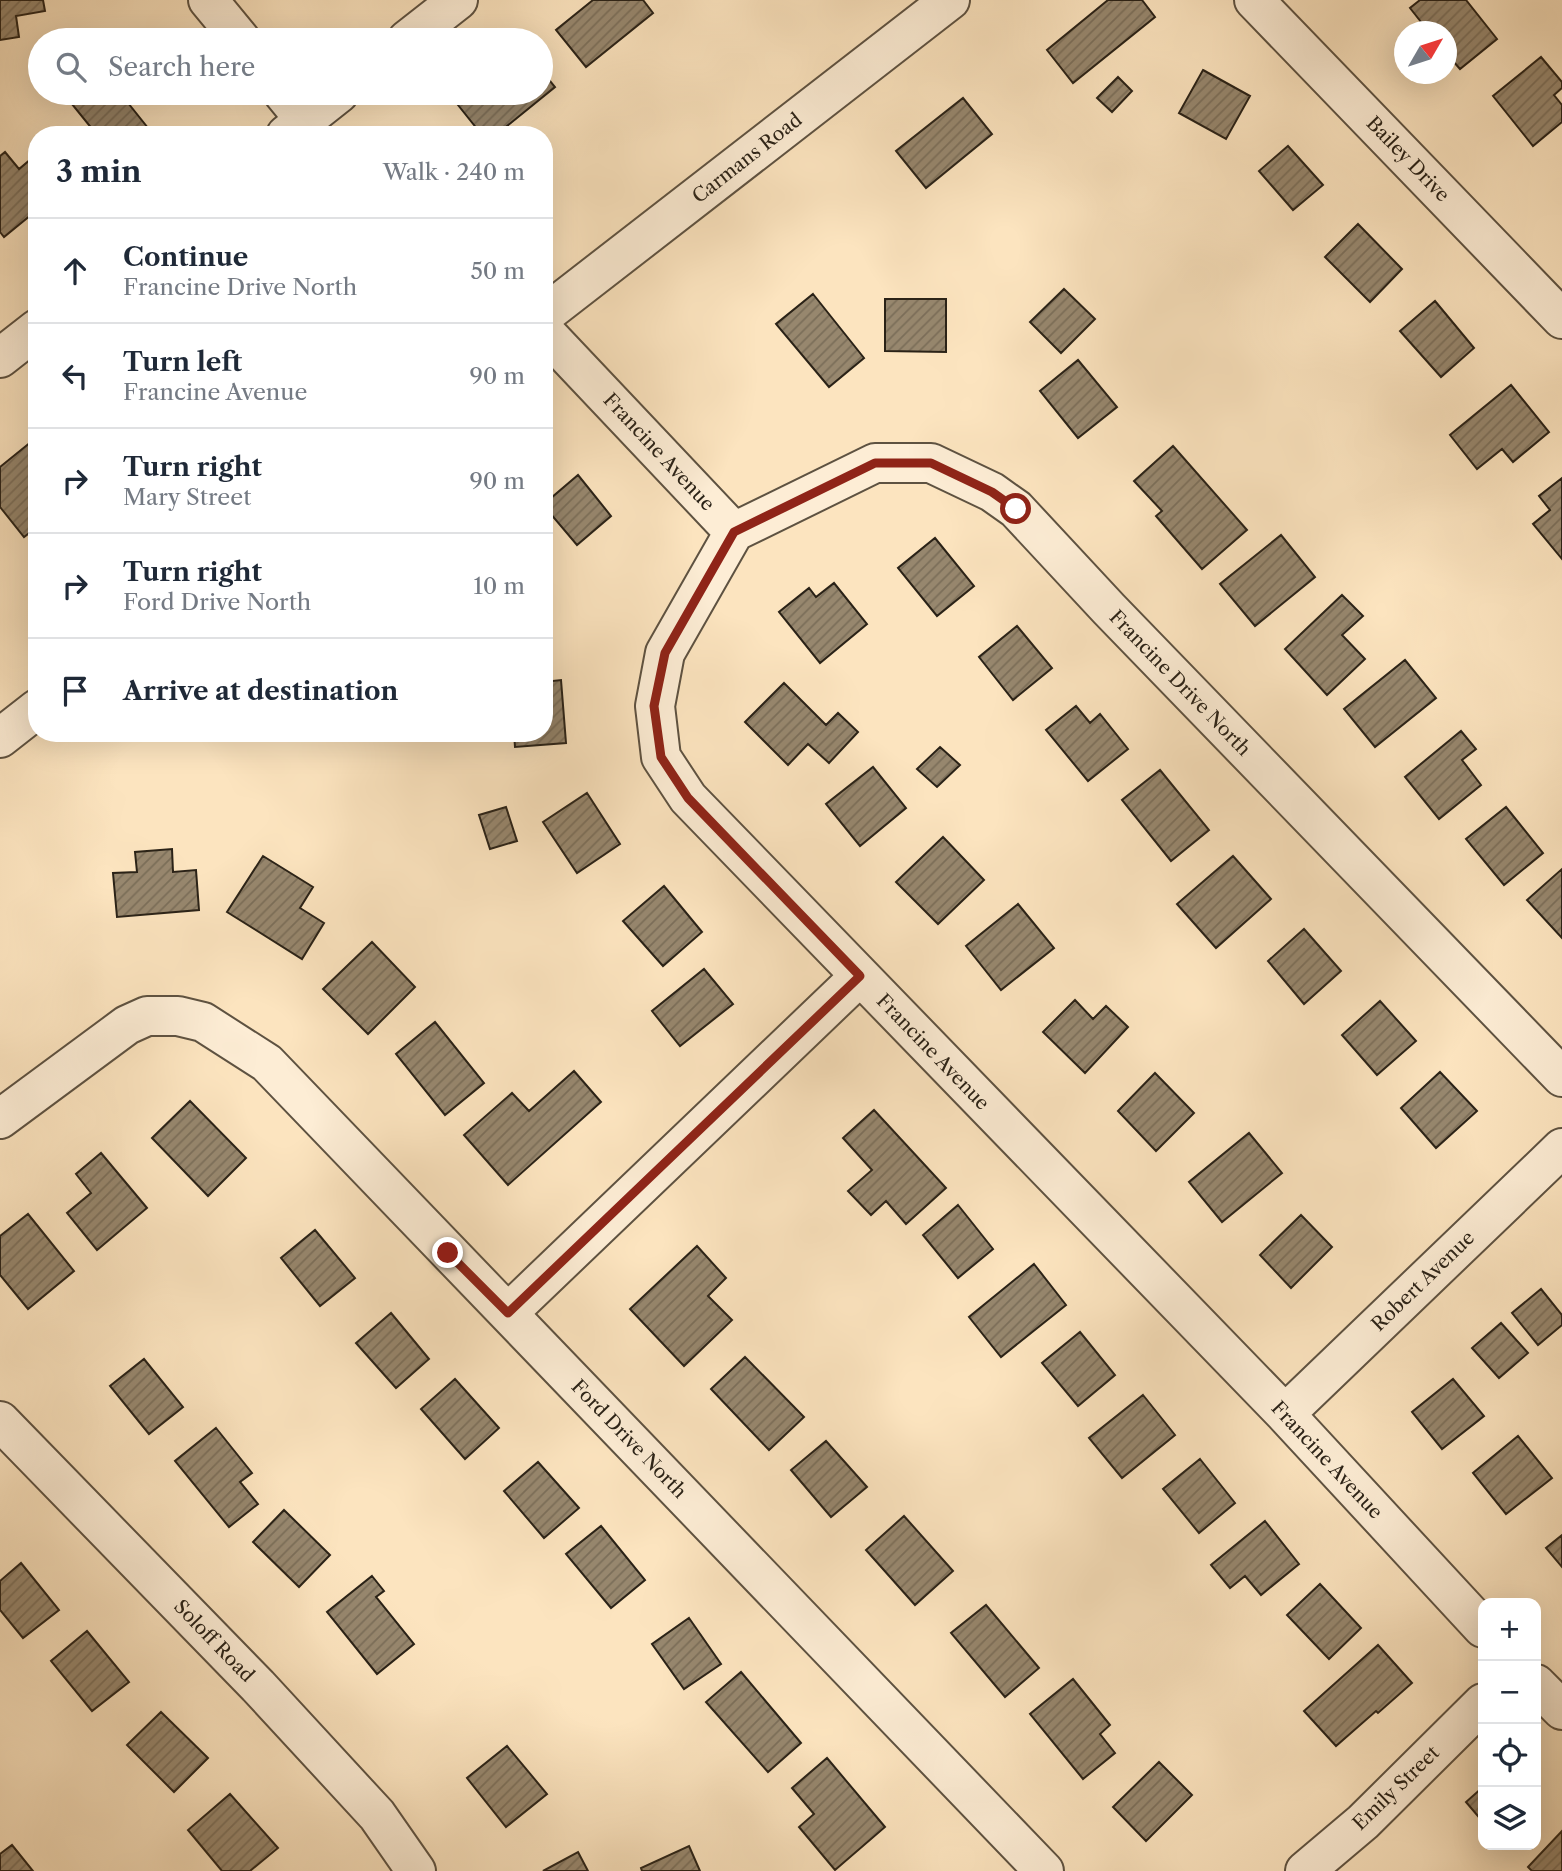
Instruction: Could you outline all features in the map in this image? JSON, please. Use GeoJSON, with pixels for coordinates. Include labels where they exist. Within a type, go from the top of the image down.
{"type":"FeatureCollection","features":[{"type":"Feature","properties":{"kind":"street"},"geometry":{"type":"LineString","coordinates":[[208,0],[231,28]]}},
{"type":"Feature","properties":{"kind":"street"},"geometry":{"type":"LineString","coordinates":[[422,28],[458,0]]}},
{"type":"Feature","properties":{"kind":"street","name":"Carmans Road"},"geometry":{"type":"LineString","coordinates":[[553,308],[950,0]]}},
{"type":"Feature","properties":{"kind":"street","name":"Bailey Drive"},"geometry":{"type":"LineString","coordinates":[[1254,0],[1562,319]]}},
{"type":"Feature","properties":{"kind":"street"},"geometry":{"type":"LineString","coordinates":[[291,116],[314,105]]}},
{"type":"Feature","properties":{"kind":"street"},"geometry":{"type":"LineString","coordinates":[[0,358],[28,336]]}},
{"type":"Feature","properties":{"kind":"street","name":"Francine Avenue"},"geometry":{"type":"LineString","coordinates":[[553,341],[734,532],[665,653],[654,706],[661,757],[688,798],[1284,1414],[1478,1623]]}},
{"type":"Feature","properties":{"kind":"street","name":"Francine Drive North"},"geometry":{"type":"LineString","coordinates":[[734,532],[875,463],[931,463],[992,492],[1016,509],[1109,609],[1562,1077]]}},
{"type":"Feature","properties":{"kind":"street"},"geometry":{"type":"LineString","coordinates":[[0,737],[28,716]]}},
{"type":"Feature","properties":{"kind":"street"},"geometry":{"type":"LineString","coordinates":[[508,1313],[860,976]]}},
{"type":"Feature","properties":{"kind":"street","name":"Ford Drive North"},"geometry":{"type":"LineString","coordinates":[[0,1119],[127,1025],[147,1016],[178,1016],[203,1022],[267,1063],[1044,1871]]}},
{"type":"Feature","properties":{"kind":"street","name":"Robert Avenue"},"geometry":{"type":"LineString","coordinates":[[1284,1414],[1562,1148]]}},
{"type":"Feature","properties":{"kind":"street","name":"Soloff Road"},"geometry":{"type":"LineString","coordinates":[[0,1421],[258,1686],[377,1815],[416,1871]]}},
{"type":"Feature","properties":{"kind":"street"},"geometry":{"type":"LineString","coordinates":[[1541,1689],[1562,1710]]}},
{"type":"Feature","properties":{"kind":"street","name":"Emily Street"},"geometry":{"type":"LineString","coordinates":[[1305,1871],[1363,1822],[1478,1708]]}},
{"type":"Feature","properties":{"kind":"building"},"geometry":{"type":"Polygon","coordinates":[[[0,0],[43,0],[45,11],[16,16],[19,37],[0,40],[0,0]]]}},
{"type":"Feature","properties":{"kind":"building"},"geometry":{"type":"Polygon","coordinates":[[[593,0],[643,0],[653,13],[586,67],[556,30],[593,0]]]}},
{"type":"Feature","properties":{"kind":"building"},"geometry":{"type":"Polygon","coordinates":[[[1108,0],[1142,0],[1155,17],[1073,83],[1047,50],[1108,0]]]}},
{"type":"Feature","properties":{"kind":"building"},"geometry":{"type":"Polygon","coordinates":[[[1420,0],[1466,0],[1497,39],[1460,69],[1457,66],[1457,21],[1420,21],[1410,8],[1420,0]]]}},
{"type":"Feature","properties":{"kind":"building"},"geometry":{"type":"Polygon","coordinates":[[[1541,57],[1562,82],[1562,88],[1554,95],[1562,105],[1562,122],[1533,146],[1493,96],[1541,57]]]}},
{"type":"Feature","properties":{"kind":"building"},"geometry":{"type":"Polygon","coordinates":[[[1203,70],[1250,96],[1226,139],[1179,113],[1203,70]]]}},
{"type":"Feature","properties":{"kind":"building"},"geometry":{"type":"Polygon","coordinates":[[[1118,77],[1132,91],[1112,112],[1097,98],[1118,77]]]}},
{"type":"Feature","properties":{"kind":"building"},"geometry":{"type":"Polygon","coordinates":[[[963,98],[992,134],[926,188],[896,151],[963,98]]]}},
{"type":"Feature","properties":{"kind":"building"},"geometry":{"type":"Polygon","coordinates":[[[73,105],[130,105],[146,126],[90,126],[73,105]]]}},
{"type":"Feature","properties":{"kind":"building"},"geometry":{"type":"Polygon","coordinates":[[[458,105],[533,105],[507,126],[475,126],[458,105]]]}},
{"type":"Feature","properties":{"kind":"building"},"geometry":{"type":"Polygon","coordinates":[[[1288,146],[1323,185],[1293,210],[1259,171],[1288,146]]]}},
{"type":"Feature","properties":{"kind":"building"},"geometry":{"type":"Polygon","coordinates":[[[5,152],[19,169],[28,162],[28,217],[4,237],[0,232],[0,156],[5,152]]]}},
{"type":"Feature","properties":{"kind":"building"},"geometry":{"type":"Polygon","coordinates":[[[1358,224],[1402,269],[1370,302],[1325,257],[1358,224]]]}},
{"type":"Feature","properties":{"kind":"building"},"geometry":{"type":"Polygon","coordinates":[[[1064,289],[1095,319],[1061,353],[1030,322],[1064,289]]]}},
{"type":"Feature","properties":{"kind":"building"},"geometry":{"type":"Polygon","coordinates":[[[813,294],[864,358],[829,387],[776,324],[813,294]]]}},
{"type":"Feature","properties":{"kind":"building"},"geometry":{"type":"Polygon","coordinates":[[[885,299],[946,299],[946,352],[885,351],[885,299]]]}},
{"type":"Feature","properties":{"kind":"building"},"geometry":{"type":"Polygon","coordinates":[[[1435,301],[1474,348],[1441,377],[1400,331],[1435,301]]]}},
{"type":"Feature","properties":{"kind":"building"},"geometry":{"type":"Polygon","coordinates":[[[1078,360],[1117,407],[1078,438],[1040,391],[1078,360]]]}},
{"type":"Feature","properties":{"kind":"building"},"geometry":{"type":"Polygon","coordinates":[[[1511,385],[1549,432],[1513,462],[1502,449],[1477,469],[1450,435],[1511,385]]]}},
{"type":"Feature","properties":{"kind":"building"},"geometry":{"type":"Polygon","coordinates":[[[28,444],[28,534],[24,537],[0,507],[0,467],[28,444]]]}},
{"type":"Feature","properties":{"kind":"building"},"geometry":{"type":"Polygon","coordinates":[[[1173,446],[1247,530],[1202,569],[1156,516],[1162,511],[1134,481],[1173,446]]]}},
{"type":"Feature","properties":{"kind":"building"},"geometry":{"type":"Polygon","coordinates":[[[578,475],[611,516],[577,545],[553,517],[553,496],[578,475]]]}},
{"type":"Feature","properties":{"kind":"building"},"geometry":{"type":"Polygon","coordinates":[[[1562,478],[1562,559],[1533,524],[1550,510],[1539,496],[1562,478]]]}},
{"type":"Feature","properties":{"kind":"building"},"geometry":{"type":"Polygon","coordinates":[[[1281,535],[1315,577],[1255,626],[1220,584],[1281,535]]]}},
{"type":"Feature","properties":{"kind":"building"},"geometry":{"type":"Polygon","coordinates":[[[935,538],[974,586],[937,616],[898,568],[935,538]]]}},
{"type":"Feature","properties":{"kind":"building"},"geometry":{"type":"Polygon","coordinates":[[[834,583],[867,624],[820,663],[779,612],[809,588],[816,597],[834,583]]]}},
{"type":"Feature","properties":{"kind":"building"},"geometry":{"type":"Polygon","coordinates":[[[1342,595],[1363,616],[1342,635],[1365,659],[1327,695],[1285,649],[1342,595]]]}},
{"type":"Feature","properties":{"kind":"building"},"geometry":{"type":"Polygon","coordinates":[[[1017,626],[1052,668],[1013,700],[979,657],[1017,626]]]}},
{"type":"Feature","properties":{"kind":"building"},"geometry":{"type":"Polygon","coordinates":[[[1405,660],[1436,698],[1375,747],[1344,709],[1405,660]]]}},
{"type":"Feature","properties":{"kind":"building"},"geometry":{"type":"Polygon","coordinates":[[[561,680],[566,743],[515,747],[515,742],[553,742],[553,681],[561,680]]]}},
{"type":"Feature","properties":{"kind":"building"},"geometry":{"type":"Polygon","coordinates":[[[784,683],[826,725],[838,713],[858,732],[829,763],[808,744],[788,765],[745,722],[784,683]]]}},
{"type":"Feature","properties":{"kind":"building"},"geometry":{"type":"Polygon","coordinates":[[[1076,706],[1090,723],[1100,714],[1128,749],[1088,781],[1046,730],[1076,706]]]}},
{"type":"Feature","properties":{"kind":"building"},"geometry":{"type":"Polygon","coordinates":[[[1461,731],[1476,749],[1462,760],[1481,785],[1439,819],[1405,777],[1461,731]]]}},
{"type":"Feature","properties":{"kind":"building"},"geometry":{"type":"Polygon","coordinates":[[[940,747],[960,765],[937,787],[917,769],[940,747]]]}},
{"type":"Feature","properties":{"kind":"building"},"geometry":{"type":"Polygon","coordinates":[[[873,767],[906,808],[860,846],[826,804],[873,767]]]}},
{"type":"Feature","properties":{"kind":"building"},"geometry":{"type":"Polygon","coordinates":[[[1160,770],[1209,830],[1171,861],[1122,800],[1160,770]]]}},
{"type":"Feature","properties":{"kind":"building"},"geometry":{"type":"Polygon","coordinates":[[[587,793],[620,844],[577,873],[543,822],[587,793]]]}},
{"type":"Feature","properties":{"kind":"building"},"geometry":{"type":"Polygon","coordinates":[[[506,807],[517,841],[490,849],[479,815],[506,807]]]}},
{"type":"Feature","properties":{"kind":"building"},"geometry":{"type":"Polygon","coordinates":[[[1506,807],[1543,853],[1504,885],[1466,839],[1506,807]]]}},
{"type":"Feature","properties":{"kind":"building"},"geometry":{"type":"Polygon","coordinates":[[[943,837],[984,880],[938,924],[896,882],[943,837]]]}},
{"type":"Feature","properties":{"kind":"building"},"geometry":{"type":"Polygon","coordinates":[[[172,849],[173,872],[196,870],[199,910],[117,917],[113,873],[137,872],[135,852],[172,849]]]}},
{"type":"Feature","properties":{"kind":"building"},"geometry":{"type":"Polygon","coordinates":[[[263,856],[313,887],[300,908],[324,923],[302,959],[227,912],[263,856]]]}},
{"type":"Feature","properties":{"kind":"building"},"geometry":{"type":"Polygon","coordinates":[[[1233,856],[1271,899],[1216,948],[1177,904],[1233,856]]]}},
{"type":"Feature","properties":{"kind":"building"},"geometry":{"type":"Polygon","coordinates":[[[1562,869],[1562,938],[1527,900],[1562,869]]]}},
{"type":"Feature","properties":{"kind":"building"},"geometry":{"type":"Polygon","coordinates":[[[664,886],[702,932],[663,966],[623,921],[664,886]]]}},
{"type":"Feature","properties":{"kind":"building"},"geometry":{"type":"Polygon","coordinates":[[[1018,904],[1054,948],[1001,990],[966,946],[1018,904]]]}},
{"type":"Feature","properties":{"kind":"building"},"geometry":{"type":"Polygon","coordinates":[[[1304,929],[1341,971],[1304,1004],[1268,961],[1304,929]]]}},
{"type":"Feature","properties":{"kind":"building"},"geometry":{"type":"Polygon","coordinates":[[[372,942],[415,987],[368,1034],[323,989],[372,942]]]}},
{"type":"Feature","properties":{"kind":"building"},"geometry":{"type":"Polygon","coordinates":[[[704,969],[733,1004],[680,1046],[652,1011],[704,969]]]}},
{"type":"Feature","properties":{"kind":"building"},"geometry":{"type":"Polygon","coordinates":[[[1075,1000],[1093,1019],[1106,1006],[1128,1027],[1085,1073],[1043,1032],[1075,1000]]]}},
{"type":"Feature","properties":{"kind":"building"},"geometry":{"type":"Polygon","coordinates":[[[1380,1001],[1416,1041],[1377,1075],[1342,1035],[1380,1001]]]}},
{"type":"Feature","properties":{"kind":"building"},"geometry":{"type":"Polygon","coordinates":[[[435,1022],[484,1083],[445,1115],[396,1054],[435,1022]]]}},
{"type":"Feature","properties":{"kind":"building"},"geometry":{"type":"Polygon","coordinates":[[[574,1071],[601,1102],[508,1185],[464,1135],[512,1093],[529,1111],[574,1071]]]}},
{"type":"Feature","properties":{"kind":"building"},"geometry":{"type":"Polygon","coordinates":[[[1440,1072],[1477,1111],[1436,1148],[1401,1108],[1440,1072]]]}},
{"type":"Feature","properties":{"kind":"building"},"geometry":{"type":"Polygon","coordinates":[[[1155,1073],[1194,1113],[1156,1151],[1118,1111],[1155,1073]]]}},
{"type":"Feature","properties":{"kind":"building"},"geometry":{"type":"Polygon","coordinates":[[[190,1101],[246,1158],[208,1196],[152,1138],[190,1101]]]}},
{"type":"Feature","properties":{"kind":"building"},"geometry":{"type":"Polygon","coordinates":[[[874,1110],[946,1188],[906,1224],[886,1201],[871,1215],[848,1191],[872,1170],[843,1138],[874,1110]]]}},
{"type":"Feature","properties":{"kind":"building"},"geometry":{"type":"Polygon","coordinates":[[[1249,1133],[1282,1173],[1222,1222],[1189,1182],[1249,1133]]]}},
{"type":"Feature","properties":{"kind":"building"},"geometry":{"type":"Polygon","coordinates":[[[101,1153],[147,1208],[97,1250],[67,1213],[91,1193],[76,1174],[101,1153]]]}},
{"type":"Feature","properties":{"kind":"building"},"geometry":{"type":"Polygon","coordinates":[[[958,1205],[993,1249],[958,1278],[923,1235],[958,1205]]]}},
{"type":"Feature","properties":{"kind":"building"},"geometry":{"type":"Polygon","coordinates":[[[28,1214],[74,1271],[28,1309],[0,1275],[0,1236],[28,1214]]]}},
{"type":"Feature","properties":{"kind":"building"},"geometry":{"type":"Polygon","coordinates":[[[1301,1215],[1332,1247],[1291,1288],[1260,1255],[1301,1215]]]}},
{"type":"Feature","properties":{"kind":"building"},"geometry":{"type":"Polygon","coordinates":[[[315,1230],[355,1278],[320,1306],[281,1258],[315,1230]]]}},
{"type":"Feature","properties":{"kind":"building"},"geometry":{"type":"Polygon","coordinates":[[[697,1246],[726,1278],[708,1296],[732,1320],[684,1366],[630,1309],[697,1246]]]}},
{"type":"Feature","properties":{"kind":"building"},"geometry":{"type":"Polygon","coordinates":[[[1034,1264],[1066,1305],[1001,1357],[969,1317],[1034,1264]]]}},
{"type":"Feature","properties":{"kind":"building"},"geometry":{"type":"Polygon","coordinates":[[[1541,1289],[1562,1315],[1562,1325],[1538,1345],[1512,1313],[1541,1289]]]}},
{"type":"Feature","properties":{"kind":"building"},"geometry":{"type":"Polygon","coordinates":[[[391,1313],[429,1359],[396,1388],[356,1343],[391,1313]]]}},
{"type":"Feature","properties":{"kind":"building"},"geometry":{"type":"Polygon","coordinates":[[[1501,1323],[1528,1353],[1499,1378],[1472,1348],[1501,1323]]]}},
{"type":"Feature","properties":{"kind":"building"},"geometry":{"type":"Polygon","coordinates":[[[1080,1332],[1115,1375],[1078,1406],[1042,1363],[1080,1332]]]}},
{"type":"Feature","properties":{"kind":"building"},"geometry":{"type":"Polygon","coordinates":[[[745,1357],[804,1417],[769,1450],[711,1389],[745,1357]]]}},
{"type":"Feature","properties":{"kind":"building"},"geometry":{"type":"Polygon","coordinates":[[[144,1359],[183,1407],[149,1434],[110,1386],[144,1359]]]}},
{"type":"Feature","properties":{"kind":"building"},"geometry":{"type":"Polygon","coordinates":[[[455,1379],[499,1428],[465,1459],[421,1409],[455,1379]]]}},
{"type":"Feature","properties":{"kind":"building"},"geometry":{"type":"Polygon","coordinates":[[[1453,1379],[1484,1416],[1442,1449],[1412,1412],[1453,1379]]]}},
{"type":"Feature","properties":{"kind":"building"},"geometry":{"type":"Polygon","coordinates":[[[1143,1395],[1175,1435],[1122,1478],[1089,1438],[1143,1395]]]}},
{"type":"Feature","properties":{"kind":"building"},"geometry":{"type":"Polygon","coordinates":[[[216,1428],[252,1473],[240,1482],[258,1504],[229,1527],[175,1461],[216,1428]]]}},
{"type":"Feature","properties":{"kind":"building"},"geometry":{"type":"Polygon","coordinates":[[[1518,1436],[1552,1478],[1506,1514],[1473,1473],[1518,1436]]]}},
{"type":"Feature","properties":{"kind":"building"},"geometry":{"type":"Polygon","coordinates":[[[826,1441],[867,1487],[831,1517],[791,1470],[826,1441]]]}},
{"type":"Feature","properties":{"kind":"building"},"geometry":{"type":"Polygon","coordinates":[[[1200,1459],[1235,1503],[1199,1533],[1163,1489],[1200,1459]]]}},
{"type":"Feature","properties":{"kind":"building"},"geometry":{"type":"Polygon","coordinates":[[[538,1462],[579,1508],[544,1538],[504,1491],[538,1462]]]}},
{"type":"Feature","properties":{"kind":"building"},"geometry":{"type":"Polygon","coordinates":[[[284,1510],[330,1555],[299,1587],[253,1542],[284,1510]]]}},
{"type":"Feature","properties":{"kind":"building"},"geometry":{"type":"Polygon","coordinates":[[[904,1516],[953,1571],[915,1605],[866,1550],[904,1516]]]}},
{"type":"Feature","properties":{"kind":"building"},"geometry":{"type":"Polygon","coordinates":[[[1265,1521],[1299,1564],[1261,1595],[1245,1576],[1230,1588],[1211,1565],[1265,1521]]]}},
{"type":"Feature","properties":{"kind":"building"},"geometry":{"type":"Polygon","coordinates":[[[601,1526],[645,1580],[611,1608],[566,1554],[601,1526]]]}},
{"type":"Feature","properties":{"kind":"building"},"geometry":{"type":"Polygon","coordinates":[[[1562,1535],[1562,1567],[1546,1548],[1562,1535]]]}},
{"type":"Feature","properties":{"kind":"building"},"geometry":{"type":"Polygon","coordinates":[[[21,1563],[59,1610],[23,1638],[0,1610],[0,1581],[21,1563]]]}},
{"type":"Feature","properties":{"kind":"building"},"geometry":{"type":"Polygon","coordinates":[[[372,1576],[384,1591],[376,1597],[414,1644],[377,1674],[327,1612],[372,1576]]]}},
{"type":"Feature","properties":{"kind":"building"},"geometry":{"type":"Polygon","coordinates":[[[1320,1584],[1361,1628],[1329,1659],[1287,1615],[1320,1584]]]}},
{"type":"Feature","properties":{"kind":"building"},"geometry":{"type":"Polygon","coordinates":[[[986,1605],[1039,1668],[1005,1697],[951,1633],[986,1605]]]}},
{"type":"Feature","properties":{"kind":"building"},"geometry":{"type":"Polygon","coordinates":[[[689,1618],[721,1664],[684,1689],[652,1644],[689,1618]]]}},
{"type":"Feature","properties":{"kind":"building"},"geometry":{"type":"Polygon","coordinates":[[[87,1631],[129,1682],[92,1711],[51,1661],[87,1631]]]}},
{"type":"Feature","properties":{"kind":"building"},"geometry":{"type":"Polygon","coordinates":[[[1378,1645],[1412,1683],[1336,1746],[1304,1711],[1378,1645]]]}},
{"type":"Feature","properties":{"kind":"building"},"geometry":{"type":"Polygon","coordinates":[[[741,1672],[801,1743],[768,1772],[706,1702],[741,1672]]]}},
{"type":"Feature","properties":{"kind":"building"},"geometry":{"type":"Polygon","coordinates":[[[1073,1679],[1110,1725],[1100,1734],[1115,1753],[1083,1779],[1030,1714],[1073,1679]]]}},
{"type":"Feature","properties":{"kind":"building"},"geometry":{"type":"Polygon","coordinates":[[[161,1712],[208,1758],[174,1792],[127,1745],[161,1712]]]}},
{"type":"Feature","properties":{"kind":"building"},"geometry":{"type":"Polygon","coordinates":[[[507,1746],[547,1794],[506,1827],[467,1778],[507,1746]]]}},
{"type":"Feature","properties":{"kind":"building"},"geometry":{"type":"Polygon","coordinates":[[[827,1758],[885,1827],[835,1870],[799,1827],[814,1814],[792,1788],[827,1758]]]}},
{"type":"Feature","properties":{"kind":"building"},"geometry":{"type":"Polygon","coordinates":[[[1159,1762],[1192,1795],[1146,1841],[1113,1807],[1159,1762]]]}},
{"type":"Feature","properties":{"kind":"building"},"geometry":{"type":"Polygon","coordinates":[[[1478,1791],[1478,1816],[1466,1802],[1478,1791]]]}},
{"type":"Feature","properties":{"kind":"building"},"geometry":{"type":"Polygon","coordinates":[[[230,1794],[278,1848],[250,1871],[222,1871],[188,1830],[230,1794]]]}},
{"type":"Feature","properties":{"kind":"building"},"geometry":{"type":"Polygon","coordinates":[[[1562,1831],[1562,1871],[1532,1871],[1528,1867],[1562,1831]]]}},
{"type":"Feature","properties":{"kind":"building"},"geometry":{"type":"Polygon","coordinates":[[[12,1845],[33,1871],[0,1871],[0,1854],[12,1845]]]}},
{"type":"Feature","properties":{"kind":"building"},"geometry":{"type":"Polygon","coordinates":[[[689,1846],[700,1871],[642,1871],[641,1868],[689,1846]]]}},
{"type":"Feature","properties":{"kind":"building"},"geometry":{"type":"Polygon","coordinates":[[[578,1852],[588,1871],[543,1871],[578,1852]]]}},
{"type":"Feature","properties":{"kind":"route"},"geometry":{"type":"LineString","coordinates":[[448,1253],[508,1313],[860,976],[688,798],[661,757],[654,706],[665,653],[734,532],[875,463],[931,463],[992,492],[1016,509]]}}]}
